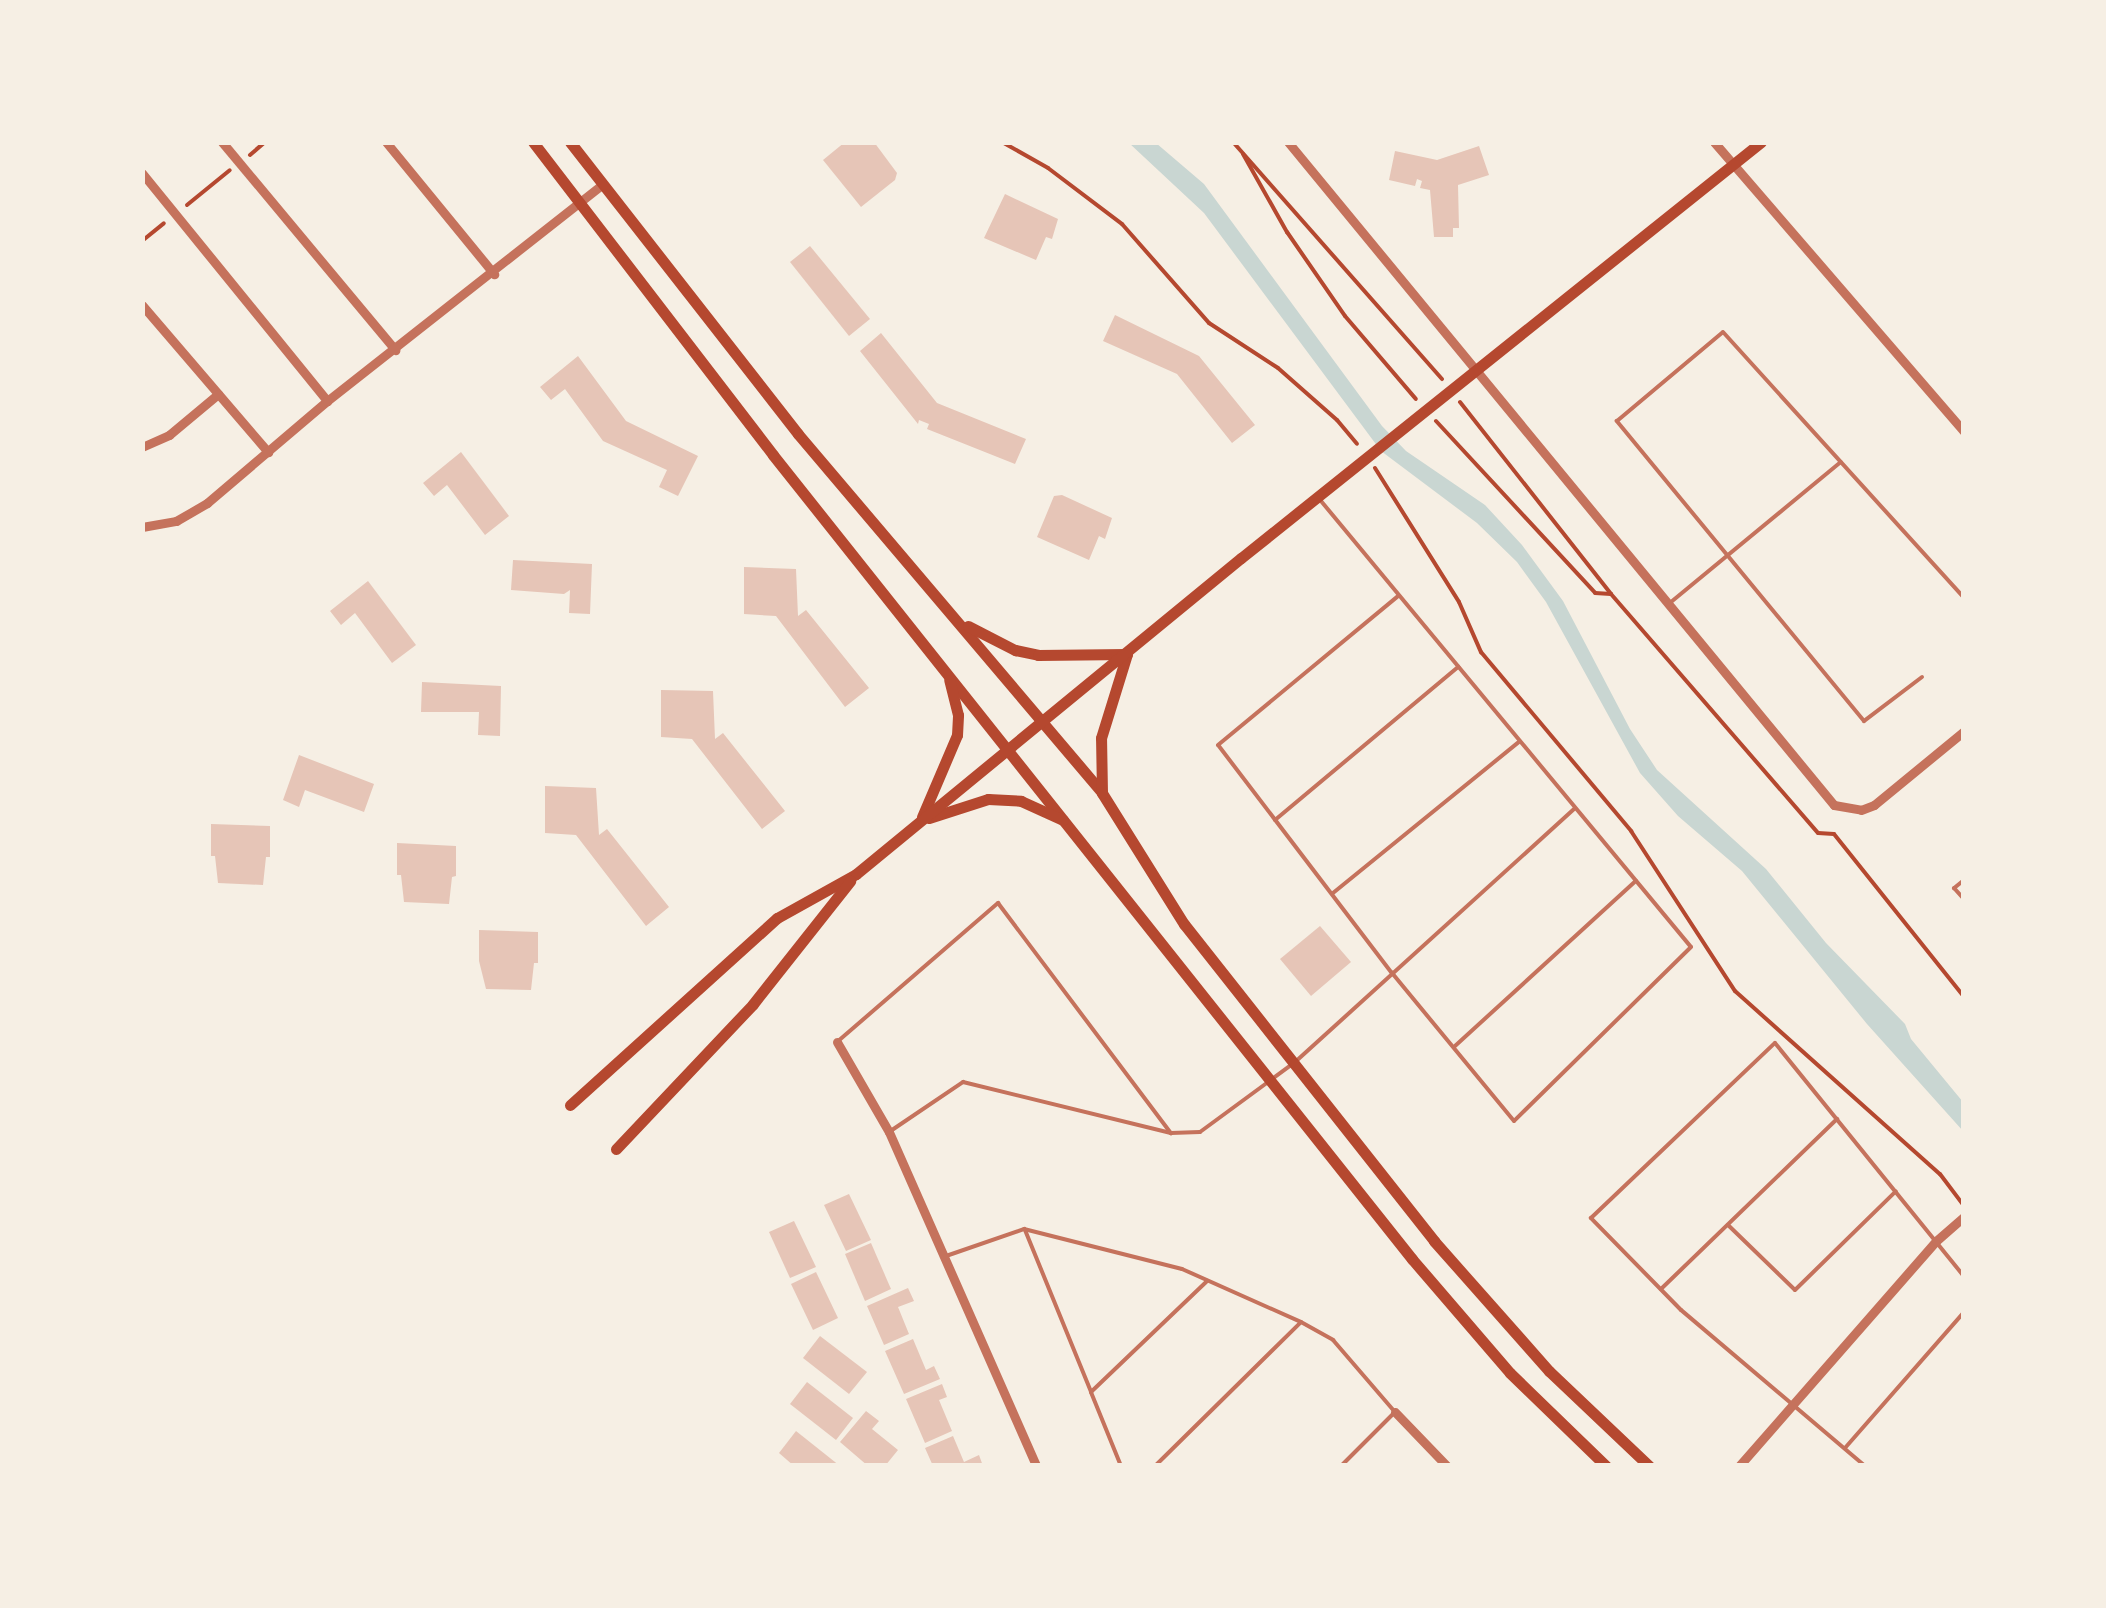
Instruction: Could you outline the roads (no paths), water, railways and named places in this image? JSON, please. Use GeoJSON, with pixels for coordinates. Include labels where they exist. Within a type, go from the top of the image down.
{"type":"FeatureCollection","features":[{"type":"Feature","properties":{"kind":"main road"},"geometry":{"type":"LineString","coordinates":[[533,142],[772,455],[1475,1333],[1606,1466]]}},
{"type":"Feature","properties":{"kind":"main road"},"geometry":{"type":"LineString","coordinates":[[570,142],[798,434],[963,624],[1102,794],[1184,924],[1513,1333],[1649,1466]]}},
{"type":"Feature","properties":{"kind":"main road"},"geometry":{"type":"LineString","coordinates":[[570,1105],[777,918],[856,874],[1042,719],[1757,145]]}},
{"type":"Feature","properties":{"kind":"main road"},"geometry":{"type":"LineString","coordinates":[[963,624],[1016,650],[1038,655],[1126,654]]}},
{"type":"Feature","properties":{"kind":"main road"},"geometry":{"type":"LineString","coordinates":[[1102,794],[1101,738],[1126,654]]}},
{"type":"Feature","properties":{"kind":"main road"},"geometry":{"type":"LineString","coordinates":[[920,820],[957,735],[954,689],[935,656]]}},
{"type":"Feature","properties":{"kind":"main road"},"geometry":{"type":"LineString","coordinates":[[920,820],[988,798],[1020,801],[1066,822]]}},
{"type":"Feature","properties":{"kind":"main road"},"geometry":{"type":"LineString","coordinates":[[616,1149],[754,1004],[856,874]]}},
{"type":"Feature","properties":{"kind":"street"},"geometry":{"type":"LineString","coordinates":[[222,142],[395,350]]}},
{"type":"Feature","properties":{"kind":"street"},"geometry":{"type":"LineString","coordinates":[[386,142],[494,274]]}},
{"type":"Feature","properties":{"kind":"street"},"geometry":{"type":"LineString","coordinates":[[1288,142],[1476,368],[1666,606],[1834,805],[1847,810],[1874,805],[1964,731]]}},
{"type":"Feature","properties":{"kind":"street"},"geometry":{"type":"LineString","coordinates":[[1714,142],[1964,432]]}},
{"type":"Feature","properties":{"kind":"street"},"geometry":{"type":"LineString","coordinates":[[142,173],[328,401]]}},
{"type":"Feature","properties":{"kind":"street"},"geometry":{"type":"LineString","coordinates":[[142,527],[191,513],[604,184]]}},
{"type":"Feature","properties":{"kind":"street"},"geometry":{"type":"LineString","coordinates":[[142,305],[268,452]]}},
{"type":"Feature","properties":{"kind":"street"},"geometry":{"type":"LineString","coordinates":[[142,447],[169,435],[218,394]]}},
{"type":"Feature","properties":{"kind":"street"},"geometry":{"type":"LineString","coordinates":[[836,1042],[889,1132],[941,1258],[1019,1420],[1036,1466]]}},
{"type":"Feature","properties":{"kind":"street"},"geometry":{"type":"LineString","coordinates":[[1738,1466],[1936,1241],[1964,1218]]}},
{"type":"Feature","properties":{"kind":"street"},"geometry":{"type":"LineString","coordinates":[[1395,1412],[1446,1466]]}},
{"type":"Feature","properties":{"kind":"lane"},"geometry":{"type":"LineString","coordinates":[[1922,678],[1864,722],[1617,421],[1723,332],[1964,598]]}},
{"type":"Feature","properties":{"kind":"lane"},"geometry":{"type":"LineString","coordinates":[[1666,606],[1841,462]]}},
{"type":"Feature","properties":{"kind":"lane"},"geometry":{"type":"LineString","coordinates":[[1318,497],[1690,946],[1514,1120],[1391,972],[1218,745],[1398,596]]}},
{"type":"Feature","properties":{"kind":"lane"},"geometry":{"type":"LineString","coordinates":[[1275,820],[1458,668]]}},
{"type":"Feature","properties":{"kind":"lane"},"geometry":{"type":"LineString","coordinates":[[1332,894],[1519,742]]}},
{"type":"Feature","properties":{"kind":"lane"},"geometry":{"type":"LineString","coordinates":[[889,1132],[963,1082],[1171,1134],[1200,1132],[1294,1063],[1574,809]]}},
{"type":"Feature","properties":{"kind":"lane"},"geometry":{"type":"LineString","coordinates":[[1964,880],[1954,888],[1964,899]]}},
{"type":"Feature","properties":{"kind":"lane"},"geometry":{"type":"LineString","coordinates":[[1455,1046],[1636,882]]}},
{"type":"Feature","properties":{"kind":"lane"},"geometry":{"type":"LineString","coordinates":[[836,1042],[998,903],[1171,1134]]}},
{"type":"Feature","properties":{"kind":"lane"},"geometry":{"type":"LineString","coordinates":[[1865,1466],[1660,1290],[1591,1218],[1775,1043],[1964,1276]]}},
{"type":"Feature","properties":{"kind":"lane"},"geometry":{"type":"LineString","coordinates":[[1660,1290],[1837,1118]]}},
{"type":"Feature","properties":{"kind":"lane"},"geometry":{"type":"LineString","coordinates":[[1727,1225],[1795,1290],[1896,1190]]}},
{"type":"Feature","properties":{"kind":"lane"},"geometry":{"type":"LineString","coordinates":[[941,1258],[1024,1229],[1144,1256],[1209,1280],[1300,1322],[1332,1340],[1395,1412],[1342,1466]]}},
{"type":"Feature","properties":{"kind":"lane"},"geometry":{"type":"LineString","coordinates":[[1024,1229],[1121,1466]]}},
{"type":"Feature","properties":{"kind":"lane"},"geometry":{"type":"LineString","coordinates":[[1091,1392],[1209,1280]]}},
{"type":"Feature","properties":{"kind":"lane"},"geometry":{"type":"LineString","coordinates":[[1845,1448],[1964,1312]]}},
{"type":"Feature","properties":{"kind":"lane"},"geometry":{"type":"LineString","coordinates":[[1155,1466],[1300,1322]]}}]}
